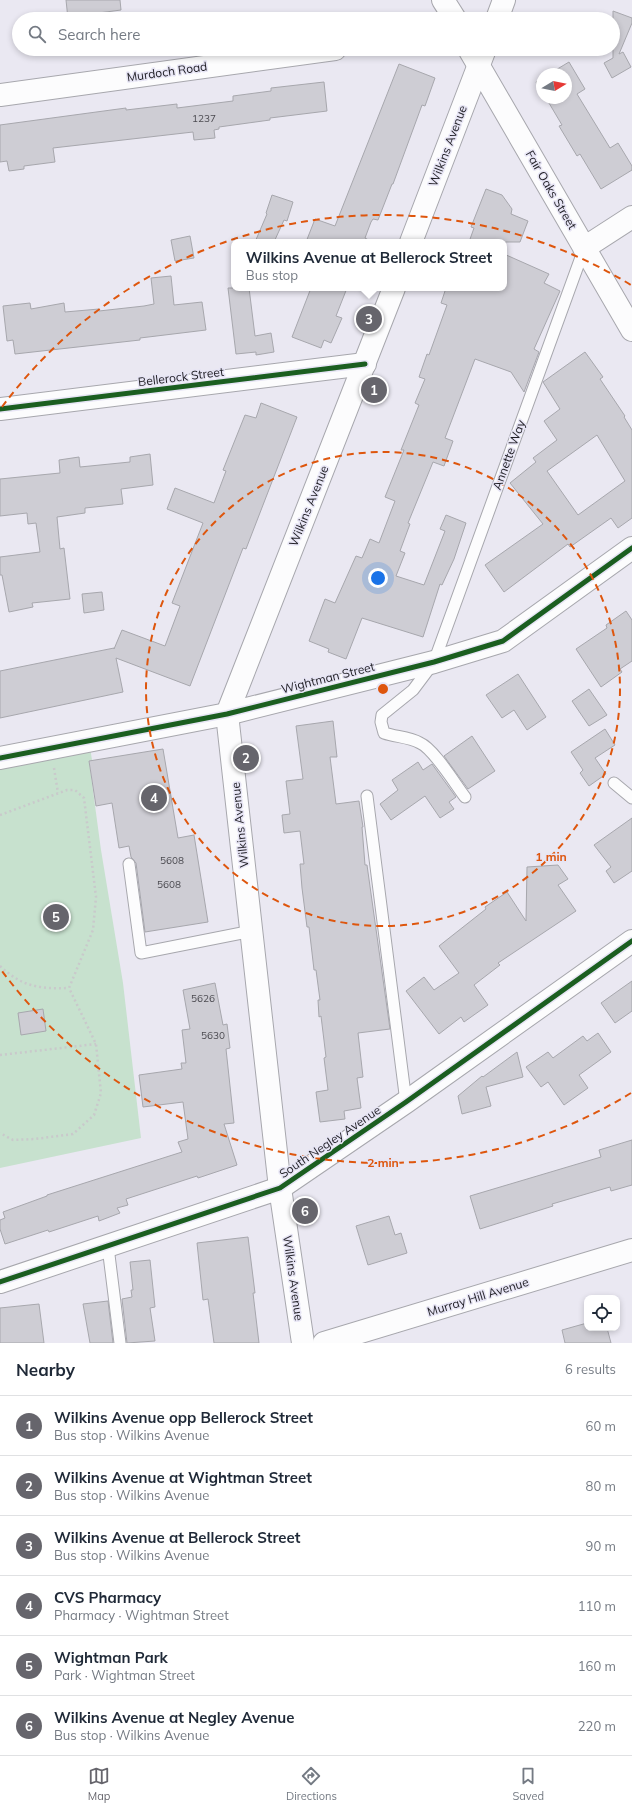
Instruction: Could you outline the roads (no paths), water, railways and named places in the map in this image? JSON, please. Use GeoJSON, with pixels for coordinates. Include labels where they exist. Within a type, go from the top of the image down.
{"type":"FeatureCollection","features":[{"type":"Feature","properties":{"kind":"street"},"geometry":{"type":"LineString","coordinates":[[443,0],[451,12]]}},
{"type":"Feature","properties":{"kind":"street"},"geometry":{"type":"LineString","coordinates":[[500,12],[504,0]]}},
{"type":"Feature","properties":{"kind":"street","name":"Murdoch Road"},"geometry":{"type":"LineString","coordinates":[[0,95],[284,56]]}},
{"type":"Feature","properties":{"kind":"street","name":"Wilkins Avenue"},"geometry":{"type":"LineString","coordinates":[[412,239],[478,56]]}},
{"type":"Feature","properties":{"kind":"street","name":"Fair Oaks Street"},"geometry":{"type":"LineString","coordinates":[[479,56],[584,248],[632,330]]}},
{"type":"Feature","properties":{"kind":"street"},"geometry":{"type":"LineString","coordinates":[[584,248],[632,217]]}},
{"type":"Feature","properties":{"kind":"street","name":"Wilkins Avenue"},"geometry":{"type":"LineString","coordinates":[[303,1343],[280,1188],[227,714],[393,291]]}},
{"type":"Feature","properties":{"kind":"street","name":"Bellerock Street"},"geometry":{"type":"LineString","coordinates":[[0,409],[365,364]]}},
{"type":"Feature","properties":{"kind":"street","name":"Wightman Street"},"geometry":{"type":"LineString","coordinates":[[0,758],[227,714],[434,662],[503,641],[632,548]]}},
{"type":"Feature","properties":{"kind":"street","name":"South Negley Avenue"},"geometry":{"type":"LineString","coordinates":[[0,1282],[280,1188],[406,1102],[632,941]]}},
{"type":"Feature","properties":{"kind":"street","name":"Murray Hill Avenue"},"geometry":{"type":"LineString","coordinates":[[324,1343],[632,1250]]}},
{"type":"Feature","properties":{"kind":"lane","name":"Annette Way"},"geometry":{"type":"LineString","coordinates":[[465,797],[427,747],[422,743],[411,739],[384,734],[381,722],[382,715],[413,690],[434,662],[584,248]]}},
{"type":"Feature","properties":{"kind":"lane"},"geometry":{"type":"LineString","coordinates":[[614,783],[632,798]]}},
{"type":"Feature","properties":{"kind":"lane"},"geometry":{"type":"LineString","coordinates":[[367,796],[406,1102]]}},
{"type":"Feature","properties":{"kind":"lane"},"geometry":{"type":"LineString","coordinates":[[129,864],[141,953],[252,931]]}},
{"type":"Feature","properties":{"kind":"lane"},"geometry":{"type":"LineString","coordinates":[[108,1247],[120,1343]]}},
{"type":"Feature","properties":{"kind":"place","name":"Wilkins Avenue at Bellerock Street"},"geometry":{"type":"Point","coordinates":[369,319]}},
{"type":"Feature","properties":{"kind":"place","name":"Wilkins Avenue opp Bellerock Street"},"geometry":{"type":"Point","coordinates":[374,390]}},
{"type":"Feature","properties":{"kind":"place","name":"Wilkins Avenue at Wightman Street"},"geometry":{"type":"Point","coordinates":[246,758]}},
{"type":"Feature","properties":{"kind":"place","name":"CVS Pharmacy"},"geometry":{"type":"Point","coordinates":[154,798]}},
{"type":"Feature","properties":{"kind":"place","name":"Wightman Park"},"geometry":{"type":"Point","coordinates":[56,917]}},
{"type":"Feature","properties":{"kind":"place","name":"Wilkins Avenue at Negley Avenue"},"geometry":{"type":"Point","coordinates":[305,1211]}}]}
